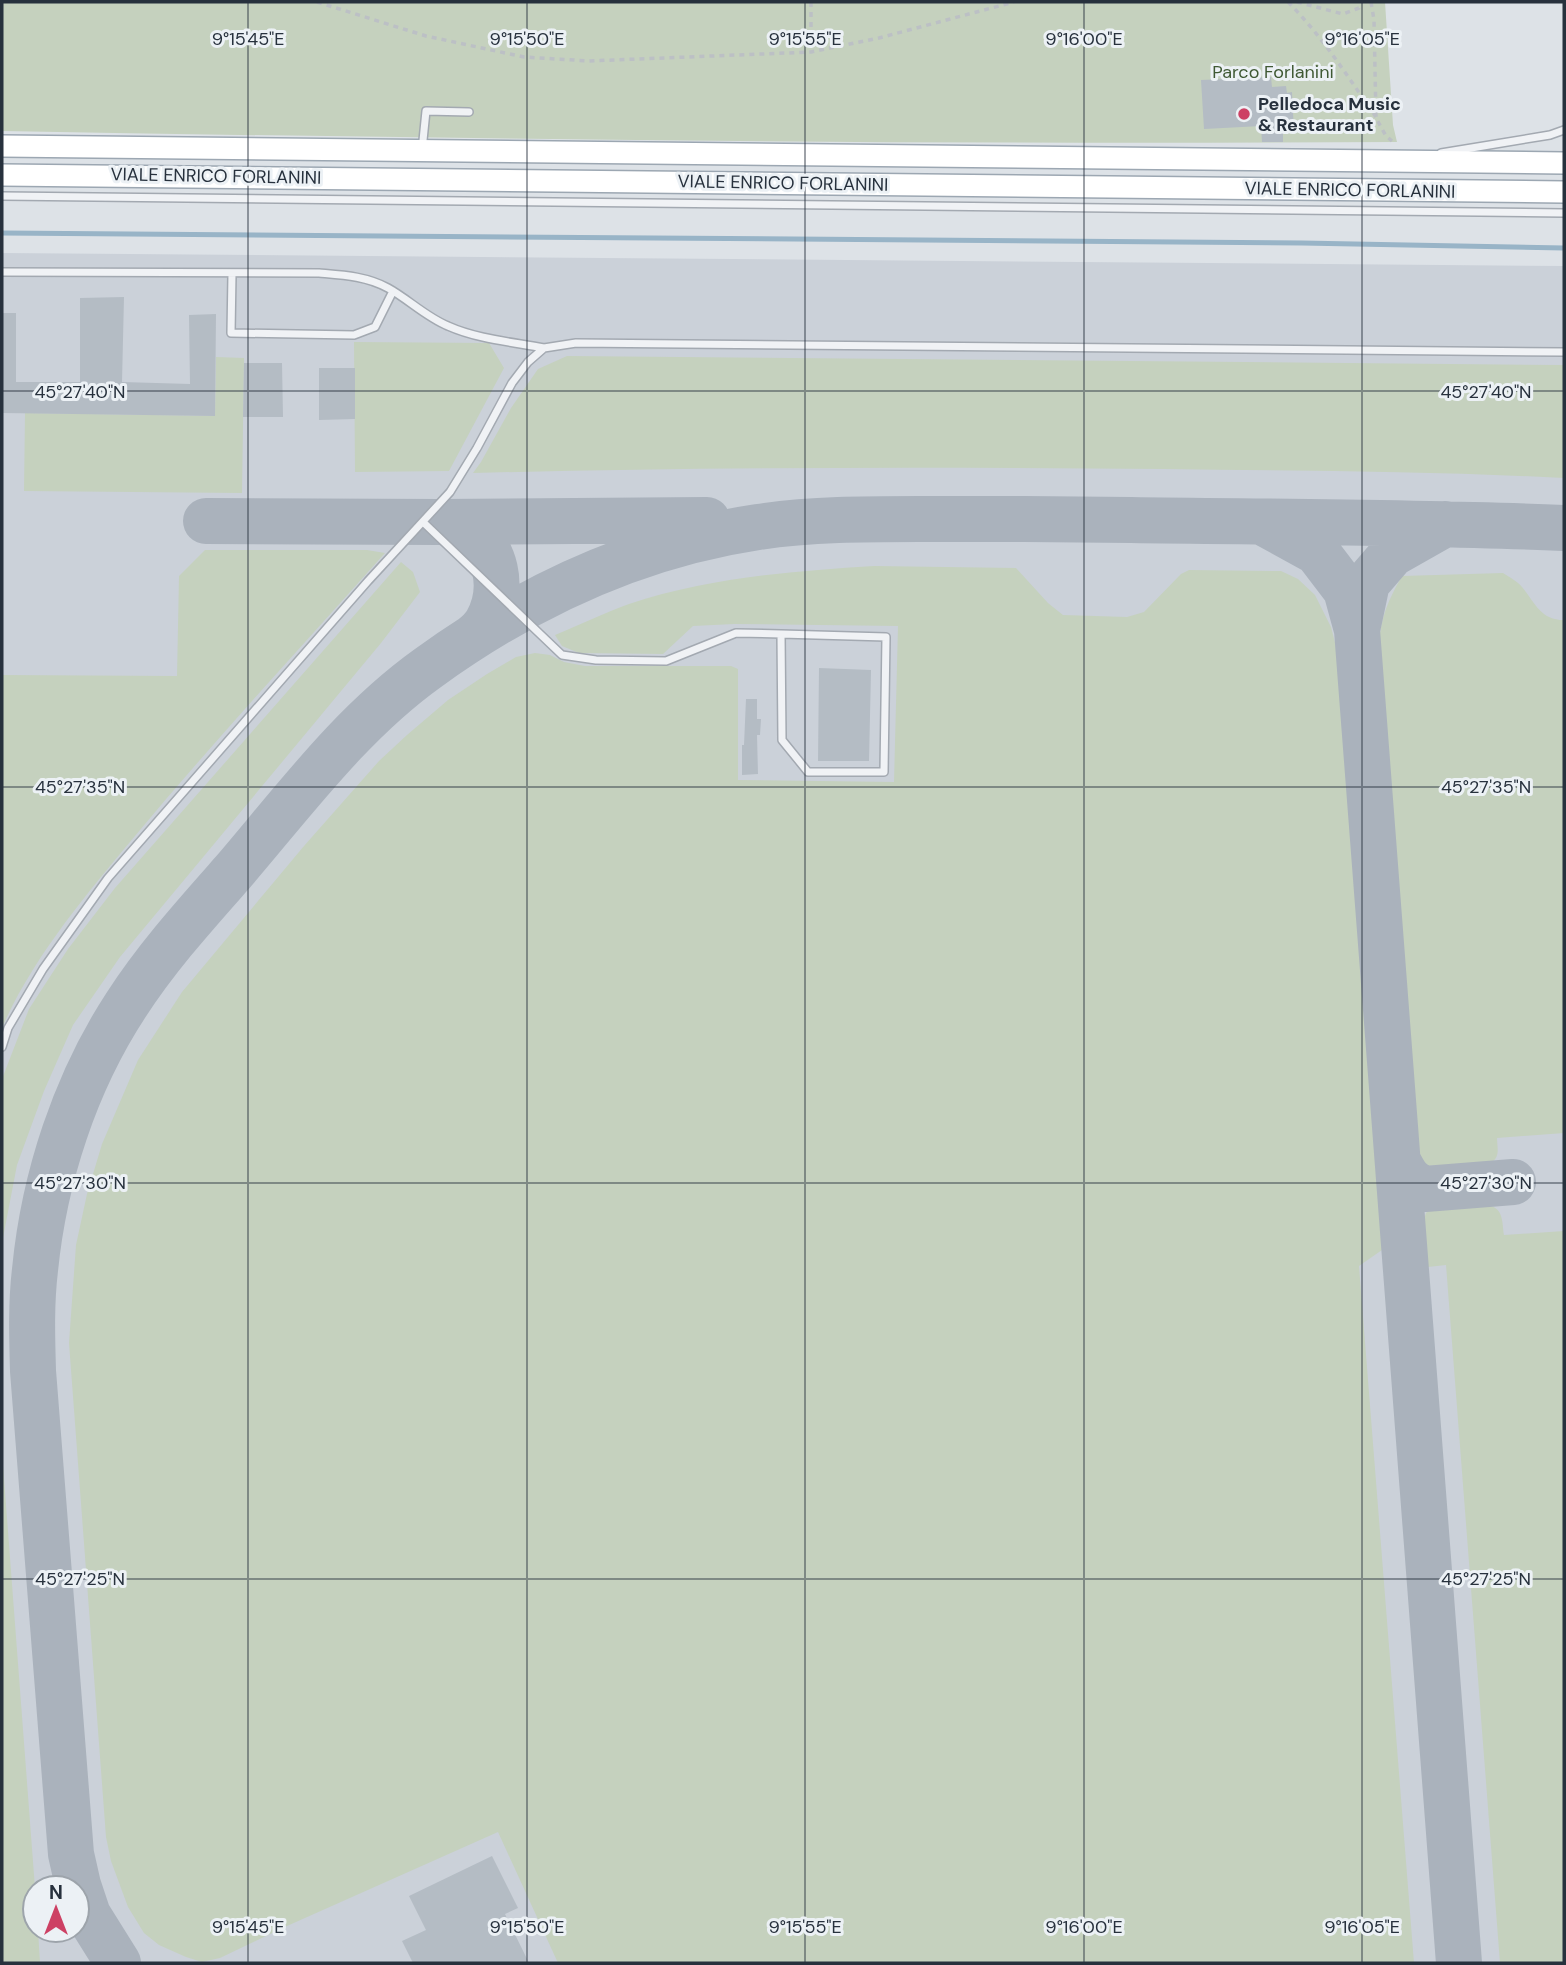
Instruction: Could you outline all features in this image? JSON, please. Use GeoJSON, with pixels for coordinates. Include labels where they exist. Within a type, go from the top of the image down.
{"type":"FeatureCollection","features":[{"type":"Feature","properties":{"kind":"main road","name":"VIALE ENRICO FORLANINI"},"geometry":{"type":"LineString","coordinates":[[2,146],[1398,153],[1564,163]]}},
{"type":"Feature","properties":{"kind":"main road","name":"VIALE ENRICO FORLANINI"},"geometry":{"type":"LineString","coordinates":[[2,175],[1564,192]]}},
{"type":"Feature","properties":{"kind":"lane"},"geometry":{"type":"LineString","coordinates":[[422,150],[426,111],[469,112]]}},
{"type":"Feature","properties":{"kind":"lane"},"geometry":{"type":"LineString","coordinates":[[1398,153],[1451,151],[1550,135],[1564,130]]}},
{"type":"Feature","properties":{"kind":"lane"},"geometry":{"type":"LineString","coordinates":[[2,196],[1564,213]]}},
{"type":"Feature","properties":{"kind":"lane"},"geometry":{"type":"LineString","coordinates":[[2,272],[349,275],[373,281],[447,326],[485,337],[544,348],[576,343],[1564,352]]}},
{"type":"Feature","properties":{"kind":"lane"},"geometry":{"type":"LineString","coordinates":[[232,274],[232,333],[354,334],[375,327],[393,292]]}},
{"type":"Feature","properties":{"kind":"lane"},"geometry":{"type":"LineString","coordinates":[[2,1047],[9,1028],[43,969],[108,878],[450,492],[512,383],[528,362],[544,348]]}},
{"type":"Feature","properties":{"kind":"lane"},"geometry":{"type":"LineString","coordinates":[[423,522],[562,655],[596,660],[666,661],[736,634],[781,634],[886,636],[884,772],[808,772],[782,740],[781,634]]}},
{"type":"Feature","properties":{"kind":"path"},"geometry":{"type":"LineString","coordinates":[[317,2],[426,36],[524,57],[589,61],[811,52],[879,38],[1013,2]]}},
{"type":"Feature","properties":{"kind":"path"},"geometry":{"type":"LineString","coordinates":[[811,2],[811,52]]}},
{"type":"Feature","properties":{"kind":"path"},"geometry":{"type":"LineString","coordinates":[[1288,2],[1323,42],[1398,153]]}},
{"type":"Feature","properties":{"kind":"path"},"geometry":{"type":"LineString","coordinates":[[1297,2],[1343,15],[1359,8],[1362,2]]}},
{"type":"Feature","properties":{"kind":"path"},"geometry":{"type":"LineString","coordinates":[[1371,2],[1374,20],[1376,118]]}},
{"type":"Feature","properties":{"kind":"shaded area"},"geometry":{"type":"Polygon","coordinates":[[[2,253],[1564,266],[1564,1963],[2,1963],[2,253]]]}},
{"type":"Feature","properties":{"kind":"green space","name":"Parco Forlanini"},"geometry":{"type":"Polygon","coordinates":[[[2,2],[1385,2],[1393,125],[1397,142],[700,141],[2,131],[2,2]]]}},
{"type":"Feature","properties":{"kind":"green space"},"geometry":{"type":"Polygon","coordinates":[[[354,342],[489,343],[504,368],[449,471],[355,472],[354,342]]]}},
{"type":"Feature","properties":{"kind":"green space"},"geometry":{"type":"Polygon","coordinates":[[[567,356],[1564,365],[1564,478],[1364,472],[991,468],[473,473],[511,408],[538,369],[567,356]]]}},
{"type":"Feature","properties":{"kind":"green space"},"geometry":{"type":"Polygon","coordinates":[[[216,357],[244,358],[242,493],[24,491],[25,413],[215,416],[216,357]]]}},
{"type":"Feature","properties":{"kind":"green space"},"geometry":{"type":"Polygon","coordinates":[[[205,550],[367,550],[385,553],[196,764],[98,880],[44,952],[2,1028],[2,675],[177,676],[179,576],[205,550]]]}},
{"type":"Feature","properties":{"kind":"green space"},"geometry":{"type":"Polygon","coordinates":[[[401,562],[413,572],[420,592],[381,643],[120,957],[73,1025],[44,1091],[17,1165],[2,1243],[2,1079],[29,1009],[68,949],[115,888],[401,562]]]}},
{"type":"Feature","properties":{"kind":"green space"},"geometry":{"type":"Polygon","coordinates":[[[874,566],[1016,568],[1048,603],[1063,615],[1127,617],[1144,612],[1181,574],[1189,570],[1281,571],[1298,579],[1315,595],[1331,627],[1340,662],[1382,1241],[1382,1250],[1359,1266],[1414,1963],[558,1963],[498,1832],[220,1958],[202,1962],[159,1945],[144,1933],[128,1907],[111,1861],[106,1837],[69,1343],[76,1245],[87,1194],[102,1144],[138,1060],[182,992],[379,761],[448,700],[516,657],[535,653],[585,666],[731,666],[738,669],[738,780],[894,782],[898,626],[693,626],[663,654],[579,653],[562,646],[555,635],[629,604],[689,588],[781,573],[874,566]]]}},
{"type":"Feature","properties":{"kind":"green space"},"geometry":{"type":"Polygon","coordinates":[[[1503,573],[1520,585],[1544,614],[1564,620],[1564,1133],[1497,1138],[1497,1155],[1490,1163],[1428,1166],[1420,1161],[1415,1146],[1378,655],[1380,633],[1387,605],[1402,576],[1503,573]]]}},
{"type":"Feature","properties":{"kind":"green space"},"geometry":{"type":"Polygon","coordinates":[[[1491,1206],[1500,1214],[1504,1235],[1564,1231],[1564,1963],[1500,1963],[1446,1265],[1428,1267],[1424,1219],[1431,1208],[1491,1206]]]}},
{"type":"Feature","properties":{"kind":"green space"},"geometry":{"type":"Polygon","coordinates":[[[2,1452],[34,1874],[21,1874],[21,1944],[39,1944],[40,1963],[2,1963],[2,1452]]]}},
{"type":"Feature","properties":{"kind":"building"},"geometry":{"type":"Polygon","coordinates":[[[1271,77],[1272,87],[1286,86],[1287,93],[1292,92],[1294,132],[1283,132],[1283,142],[1262,142],[1261,126],[1204,129],[1201,80],[1271,77]]]}},
{"type":"Feature","properties":{"kind":"building"},"geometry":{"type":"Polygon","coordinates":[[[124,297],[122,382],[190,384],[189,315],[216,314],[215,416],[2,413],[2,313],[16,313],[16,382],[80,382],[80,298],[124,297]]]}},
{"type":"Feature","properties":{"kind":"building"},"geometry":{"type":"Polygon","coordinates":[[[244,363],[282,363],[283,417],[243,417],[244,363]]]}},
{"type":"Feature","properties":{"kind":"building"},"geometry":{"type":"Polygon","coordinates":[[[319,368],[355,368],[355,419],[319,420],[319,368]]]}},
{"type":"Feature","properties":{"kind":"building"},"geometry":{"type":"Polygon","coordinates":[[[819,668],[871,670],[869,761],[818,761],[819,668]]]}},
{"type":"Feature","properties":{"kind":"building"},"geometry":{"type":"Polygon","coordinates":[[[746,699],[757,699],[757,719],[761,719],[760,735],[757,735],[758,774],[742,775],[742,745],[746,699]]]}},
{"type":"Feature","properties":{"kind":"building"},"geometry":{"type":"Polygon","coordinates":[[[492,1856],[518,1908],[505,1914],[529,1963],[413,1963],[402,1941],[426,1930],[409,1896],[492,1856]]]}},
{"type":"Feature","properties":{"kind":"waterway"},"geometry":{"type":"LineString","coordinates":[[2,233],[1302,243],[1564,248]]}},
{"type":"Feature","properties":{"kind":"taxiway"},"geometry":{"type":"LineString","coordinates":[[118,1963],[88,1915],[71,1854],[33,1371],[32,1320],[39,1235],[54,1166],[77,1099],[126,1005],[150,970],[191,920],[324,764],[374,713],[428,668],[465,642],[544,597],[627,561],[713,535],[758,527],[838,520],[1078,519],[1564,528]]}},
{"type":"Feature","properties":{"kind":"taxiway"},"geometry":{"type":"LineString","coordinates":[[206,521],[707,520]]}},
{"type":"Feature","properties":{"kind":"taxiway"},"geometry":{"type":"LineString","coordinates":[[440,522],[460,526],[474,535],[484,545],[495,569],[496,596],[493,609],[485,625],[472,638]]}},
{"type":"Feature","properties":{"kind":"taxiway"},"geometry":{"type":"LineString","coordinates":[[1266,524],[1317,552],[1346,590],[1357,630],[1459,1963]]}},
{"type":"Feature","properties":{"kind":"taxiway"},"geometry":{"type":"LineString","coordinates":[[1357,630],[1367,583],[1392,554],[1445,524]]}},
{"type":"Feature","properties":{"kind":"taxiway"},"geometry":{"type":"LineString","coordinates":[[1398,1161],[1408,1178],[1425,1189],[1513,1182]]}},
{"type":"Feature","properties":{"kind":"place","name":"Pelledoca Music & Restaurant"},"geometry":{"type":"Point","coordinates":[1244,114]}}]}
